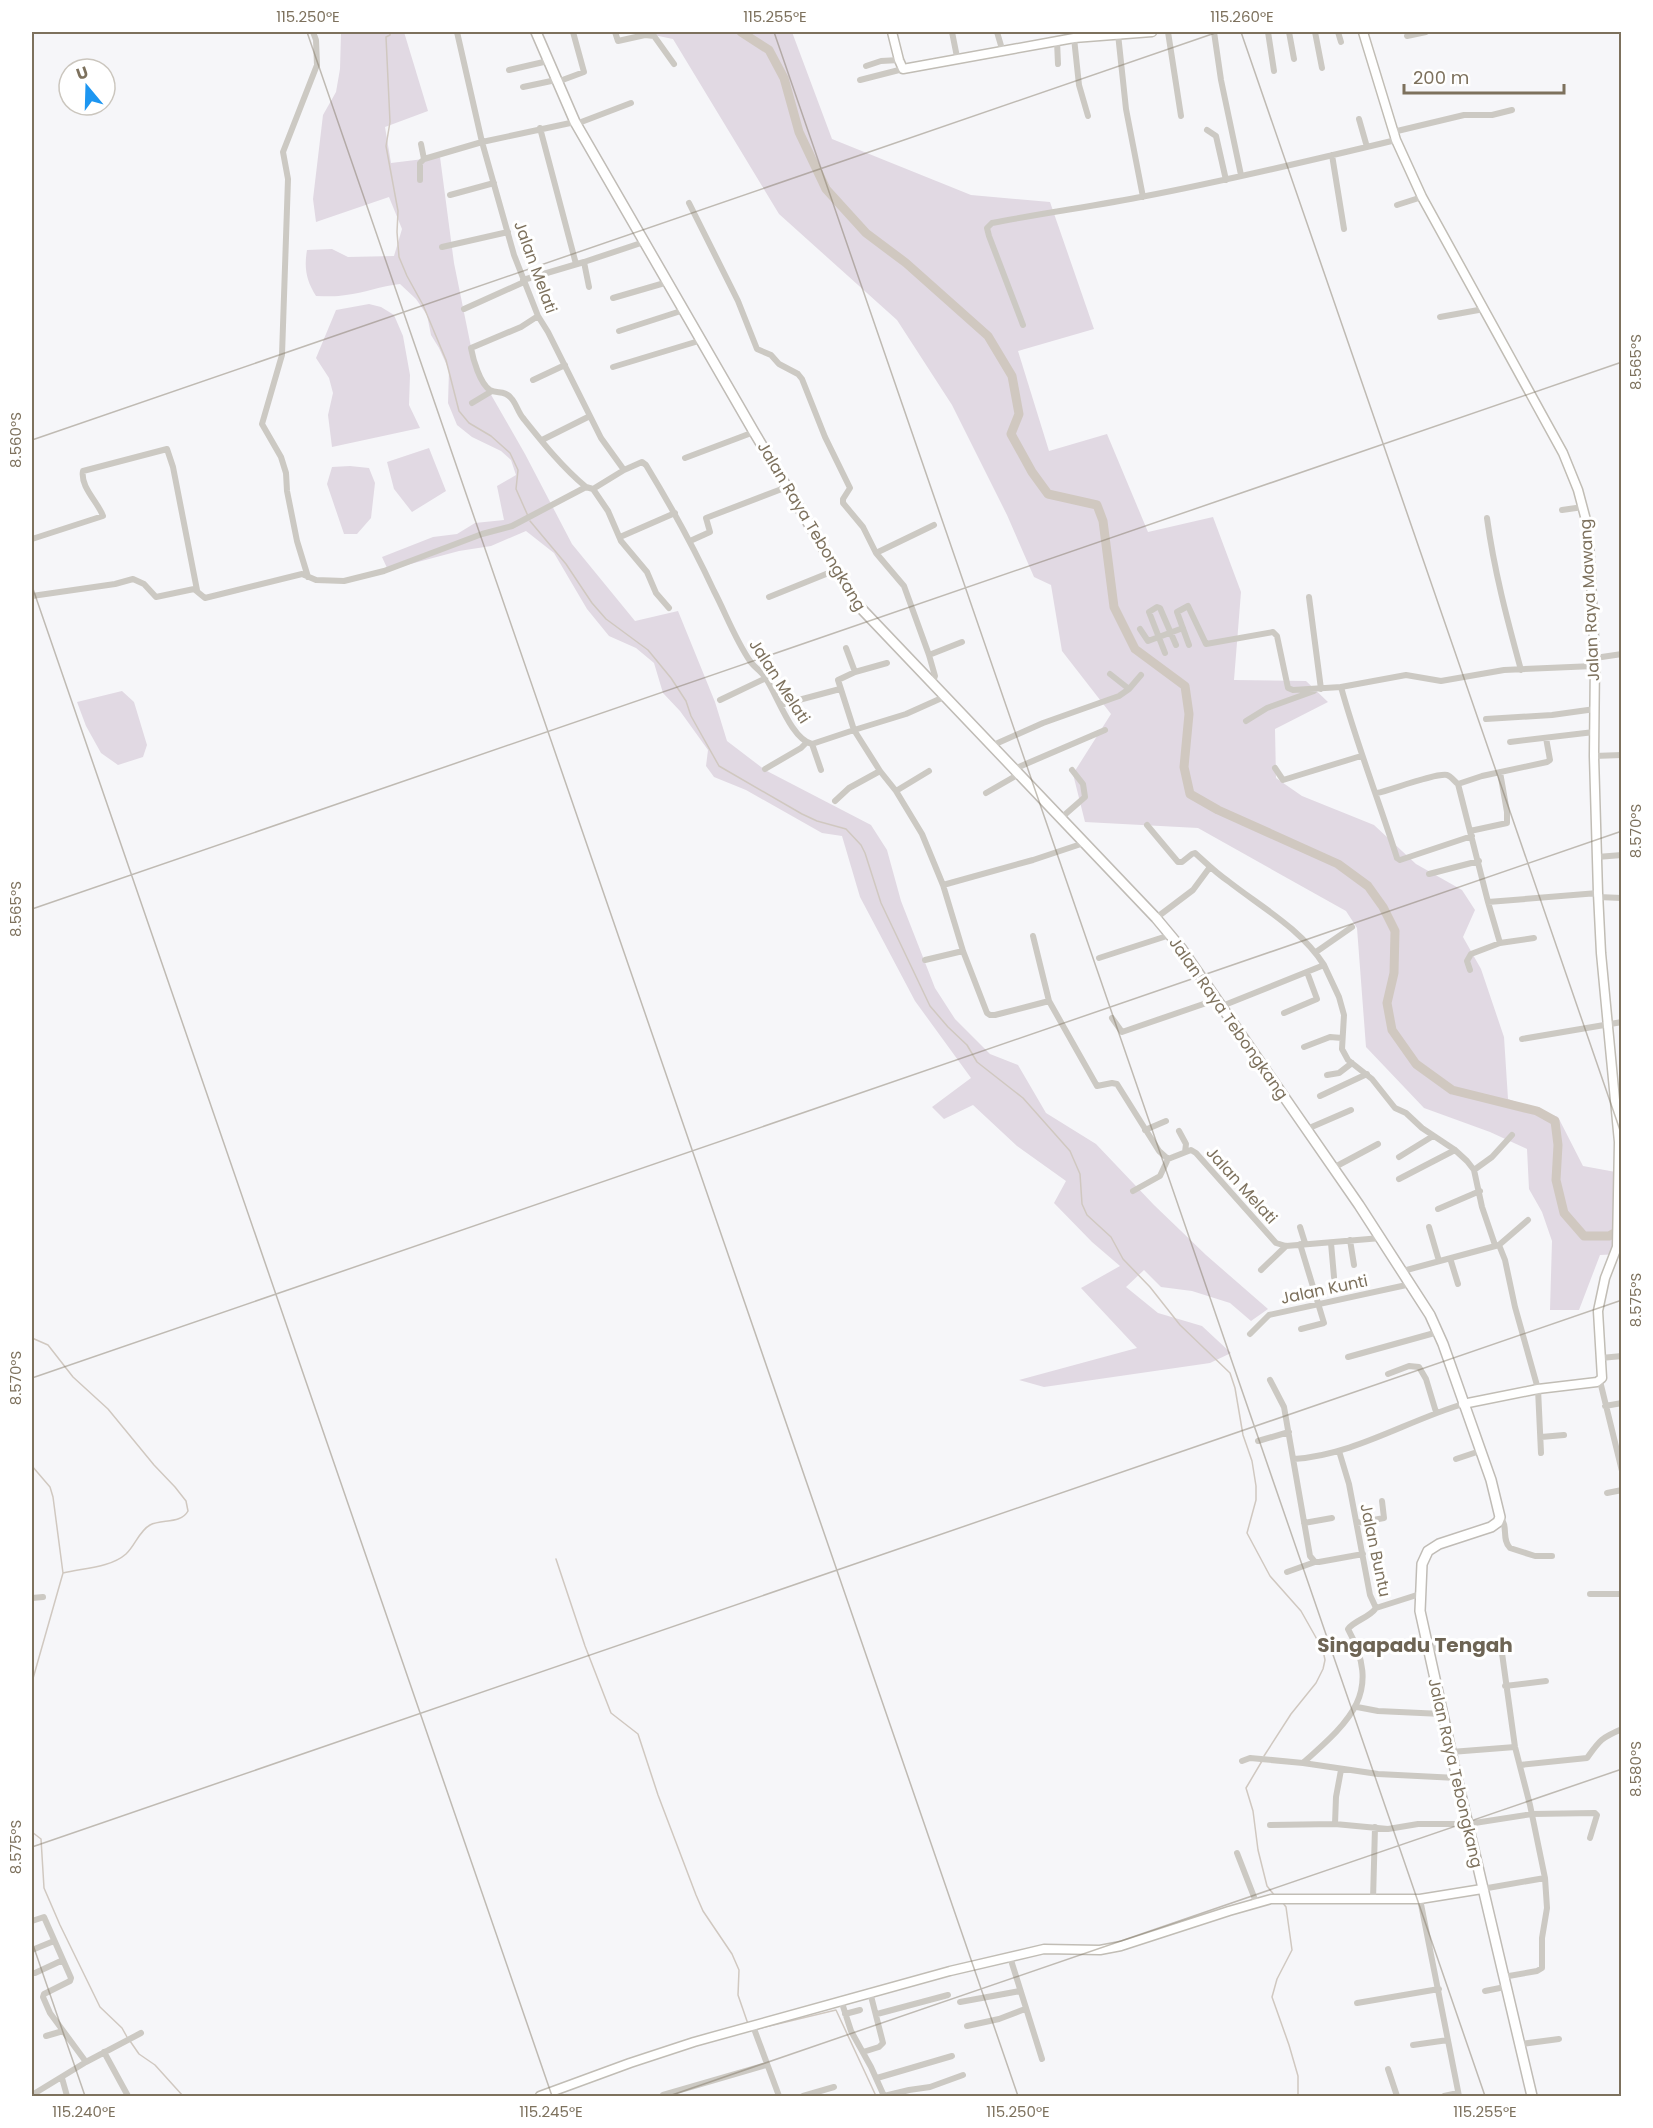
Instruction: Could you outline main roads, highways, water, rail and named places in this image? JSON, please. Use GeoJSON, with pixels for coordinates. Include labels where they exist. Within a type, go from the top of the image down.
{"type":"FeatureCollection","features":[{"type":"Feature","properties":{"kind":"main road","name":"Jalan Raya Tebongkang"},"geometry":{"type":"LineString","coordinates":[[536,32],[576,123],[754,432],[860,608],[1156,918],[1191,960],[1403,1271],[1438,1332],[1491,1480],[1500,1517],[1498,1522],[1491,1527],[1439,1544],[1428,1551],[1422,1564],[1420,1611],[1456,1778],[1532,2097]]}},
{"type":"Feature","properties":{"kind":"main road"},"geometry":{"type":"LineString","coordinates":[[892,32],[901,64],[957,57],[1058,37],[1074,38],[1114,33],[1152,32]]}},
{"type":"Feature","properties":{"kind":"main road","name":"Jalan Raya Mawang"},"geometry":{"type":"LineString","coordinates":[[1363,32],[1395,136],[1422,197],[1563,453],[1583,507],[1589,541],[1594,662],[1598,895],[1601,953],[1620,1142],[1618,1240],[1598,1303],[1602,1378],[1600,1381],[1538,1389],[1463,1404]]}},
{"type":"Feature","properties":{"kind":"main road"},"geometry":{"type":"LineString","coordinates":[[540,2097],[630,2063],[870,1992],[1053,1948],[1100,1950],[1121,1946],[1256,1902],[1282,1898],[1420,1899],[1482,1889]]}},
{"type":"Feature","properties":{"kind":"waterway"},"geometry":{"type":"LineString","coordinates":[[390,32],[390,35],[386,37],[390,122],[386,146],[398,211],[399,257],[423,305],[446,360],[459,411],[469,423],[491,436],[510,453],[518,470],[516,489],[528,516]]}},
{"type":"Feature","properties":{"kind":"waterway"},"geometry":{"type":"LineString","coordinates":[[741,32],[769,50],[784,78],[799,132],[826,189],[866,233],[906,263],[988,336],[1012,376],[1019,414],[1011,434],[1032,472],[1048,494],[1097,505],[1103,521],[1114,607],[1135,649],[1185,686],[1189,714],[1184,767],[1190,794],[1218,810],[1338,864],[1368,886],[1383,907],[1395,931],[1394,973],[1387,1003],[1392,1030],[1416,1064],[1452,1090],[1537,1111],[1555,1121],[1558,1145],[1556,1180],[1564,1213],[1584,1236],[1609,1236],[1622,1229]]}},
{"type":"Feature","properties":{"kind":"waterway"},"geometry":{"type":"LineString","coordinates":[[530,521],[566,564],[592,603],[606,619],[648,650],[671,678],[686,701],[691,716],[719,766],[802,814],[846,829],[861,845],[881,903],[930,1006],[967,1045],[977,1062],[1023,1098],[1070,1151],[1080,1174],[1082,1204],[1087,1215],[1111,1237],[1123,1259],[1150,1287],[1180,1325],[1230,1373],[1256,1486],[1256,1500],[1247,1533],[1270,1576],[1301,1611],[1323,1650],[1325,1660],[1316,1683],[1291,1714],[1264,1756]]}},
{"type":"Feature","properties":{"kind":"waterway"},"geometry":{"type":"LineString","coordinates":[[32,1338],[48,1345],[73,1377],[108,1409],[186,1501],[188,1511],[176,1520],[150,1525],[120,1559],[104,1565],[63,1573]]}},
{"type":"Feature","properties":{"kind":"waterway"},"geometry":{"type":"LineString","coordinates":[[32,1466],[50,1487],[53,1497],[63,1573],[32,1682]]}},
{"type":"Feature","properties":{"kind":"waterway"},"geometry":{"type":"LineString","coordinates":[[556,1559],[585,1646],[611,1713],[638,1734],[658,1795],[696,1895],[703,1911],[732,1954],[739,1970],[738,1995],[748,2024]]}},
{"type":"Feature","properties":{"kind":"waterway"},"geometry":{"type":"LineString","coordinates":[[1262,1761],[1246,1788],[1253,1811],[1258,1850],[1267,1886],[1275,1896]]}},
{"type":"Feature","properties":{"kind":"waterway"},"geometry":{"type":"LineString","coordinates":[[32,1832],[41,1839],[44,1888],[60,1925],[100,2007],[122,2028],[127,2037]]}},
{"type":"Feature","properties":{"kind":"waterway"},"geometry":{"type":"LineString","coordinates":[[1283,1903],[1286,1907],[1292,1950],[1277,1979],[1272,1997],[1298,2076],[1298,2096]]}},
{"type":"Feature","properties":{"kind":"waterway"},"geometry":{"type":"LineString","coordinates":[[757,2029],[836,2010],[876,2096]]}},
{"type":"Feature","properties":{"kind":"waterway"},"geometry":{"type":"LineString","coordinates":[[130,2041],[139,2054],[155,2065],[183,2096]]}},
{"type":"Feature","properties":{"kind":"district","name":"Singapadu Tengah"},"geometry":{"type":"Point","coordinates":[1415,1645]}}]}
